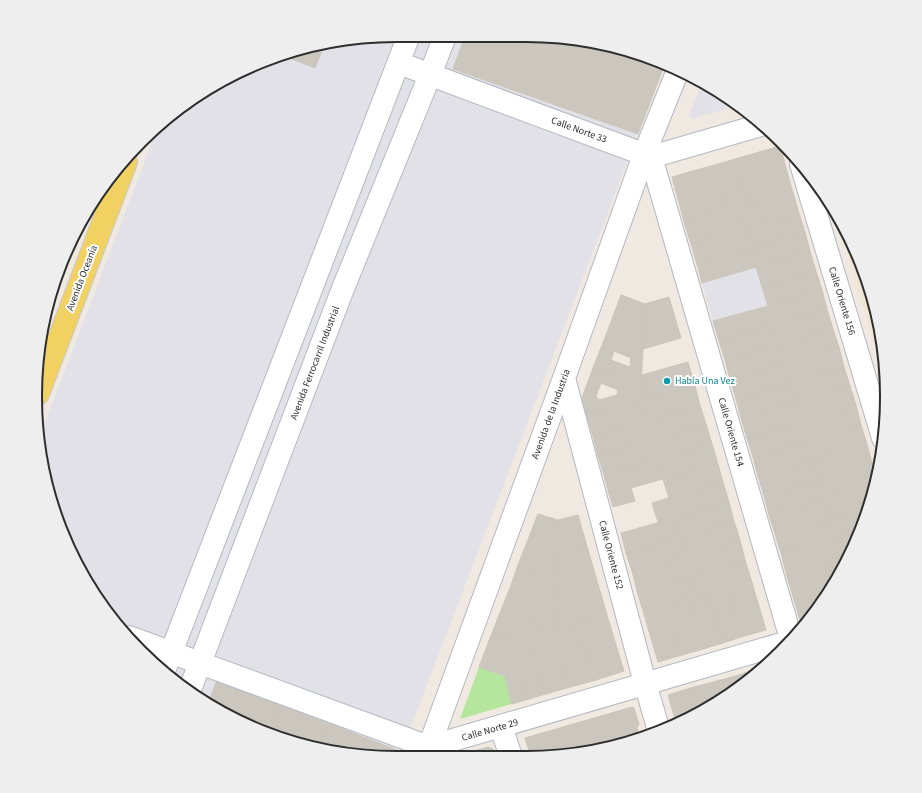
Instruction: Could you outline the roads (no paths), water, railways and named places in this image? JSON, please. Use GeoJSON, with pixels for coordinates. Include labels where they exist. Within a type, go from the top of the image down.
{"type":"FeatureCollection","features":[{"type":"Feature","properties":{"kind":"main road","name":"Avenida Oceanía"},"geometry":{"type":"LineString","coordinates":[[43,382],[122,173]]}},
{"type":"Feature","properties":{"kind":"street"},"geometry":{"type":"LineString","coordinates":[[168,662],[406,42]]}},
{"type":"Feature","properties":{"kind":"street","name":"Avenida Ferrocarril Industrial"},"geometry":{"type":"LineString","coordinates":[[192,685],[342,291],[443,42]]}},
{"type":"Feature","properties":{"kind":"street","name":"Calle Norte 33"},"geometry":{"type":"LineString","coordinates":[[399,63],[648,156]]}},
{"type":"Feature","properties":{"kind":"street","name":"Avenida de la Industria"},"geometry":{"type":"LineString","coordinates":[[428,751],[564,378],[648,156],[676,76]]}},
{"type":"Feature","properties":{"kind":"street"},"geometry":{"type":"LineString","coordinates":[[648,156],[754,126]]}},
{"type":"Feature","properties":{"kind":"street","name":"Calle Oriente 154"},"geometry":{"type":"LineString","coordinates":[[648,156],[789,633]]}},
{"type":"Feature","properties":{"kind":"street","name":"Calle Oriente 156"},"geometry":{"type":"LineString","coordinates":[[806,179],[879,424]]}},
{"type":"Feature","properties":{"kind":"street"},"geometry":{"type":"LineString","coordinates":[[314,282],[342,291]]}},
{"type":"Feature","properties":{"kind":"street","name":"Calle Oriente 152"},"geometry":{"type":"LineString","coordinates":[[564,378],[657,725]]}},
{"type":"Feature","properties":{"kind":"street","name":"Calle Norte 29"},"geometry":{"type":"LineString","coordinates":[[432,751],[501,726],[778,645]]}},
{"type":"Feature","properties":{"kind":"street"},"geometry":{"type":"LineString","coordinates":[[149,650],[168,662],[200,663],[422,751]]}},
{"type":"Feature","properties":{"kind":"street"},"geometry":{"type":"LineString","coordinates":[[501,726],[508,751]]}},
{"type":"Feature","properties":{"kind":"place","name":"Había Una Vez"},"geometry":{"type":"Point","coordinates":[667,381]}}]}
